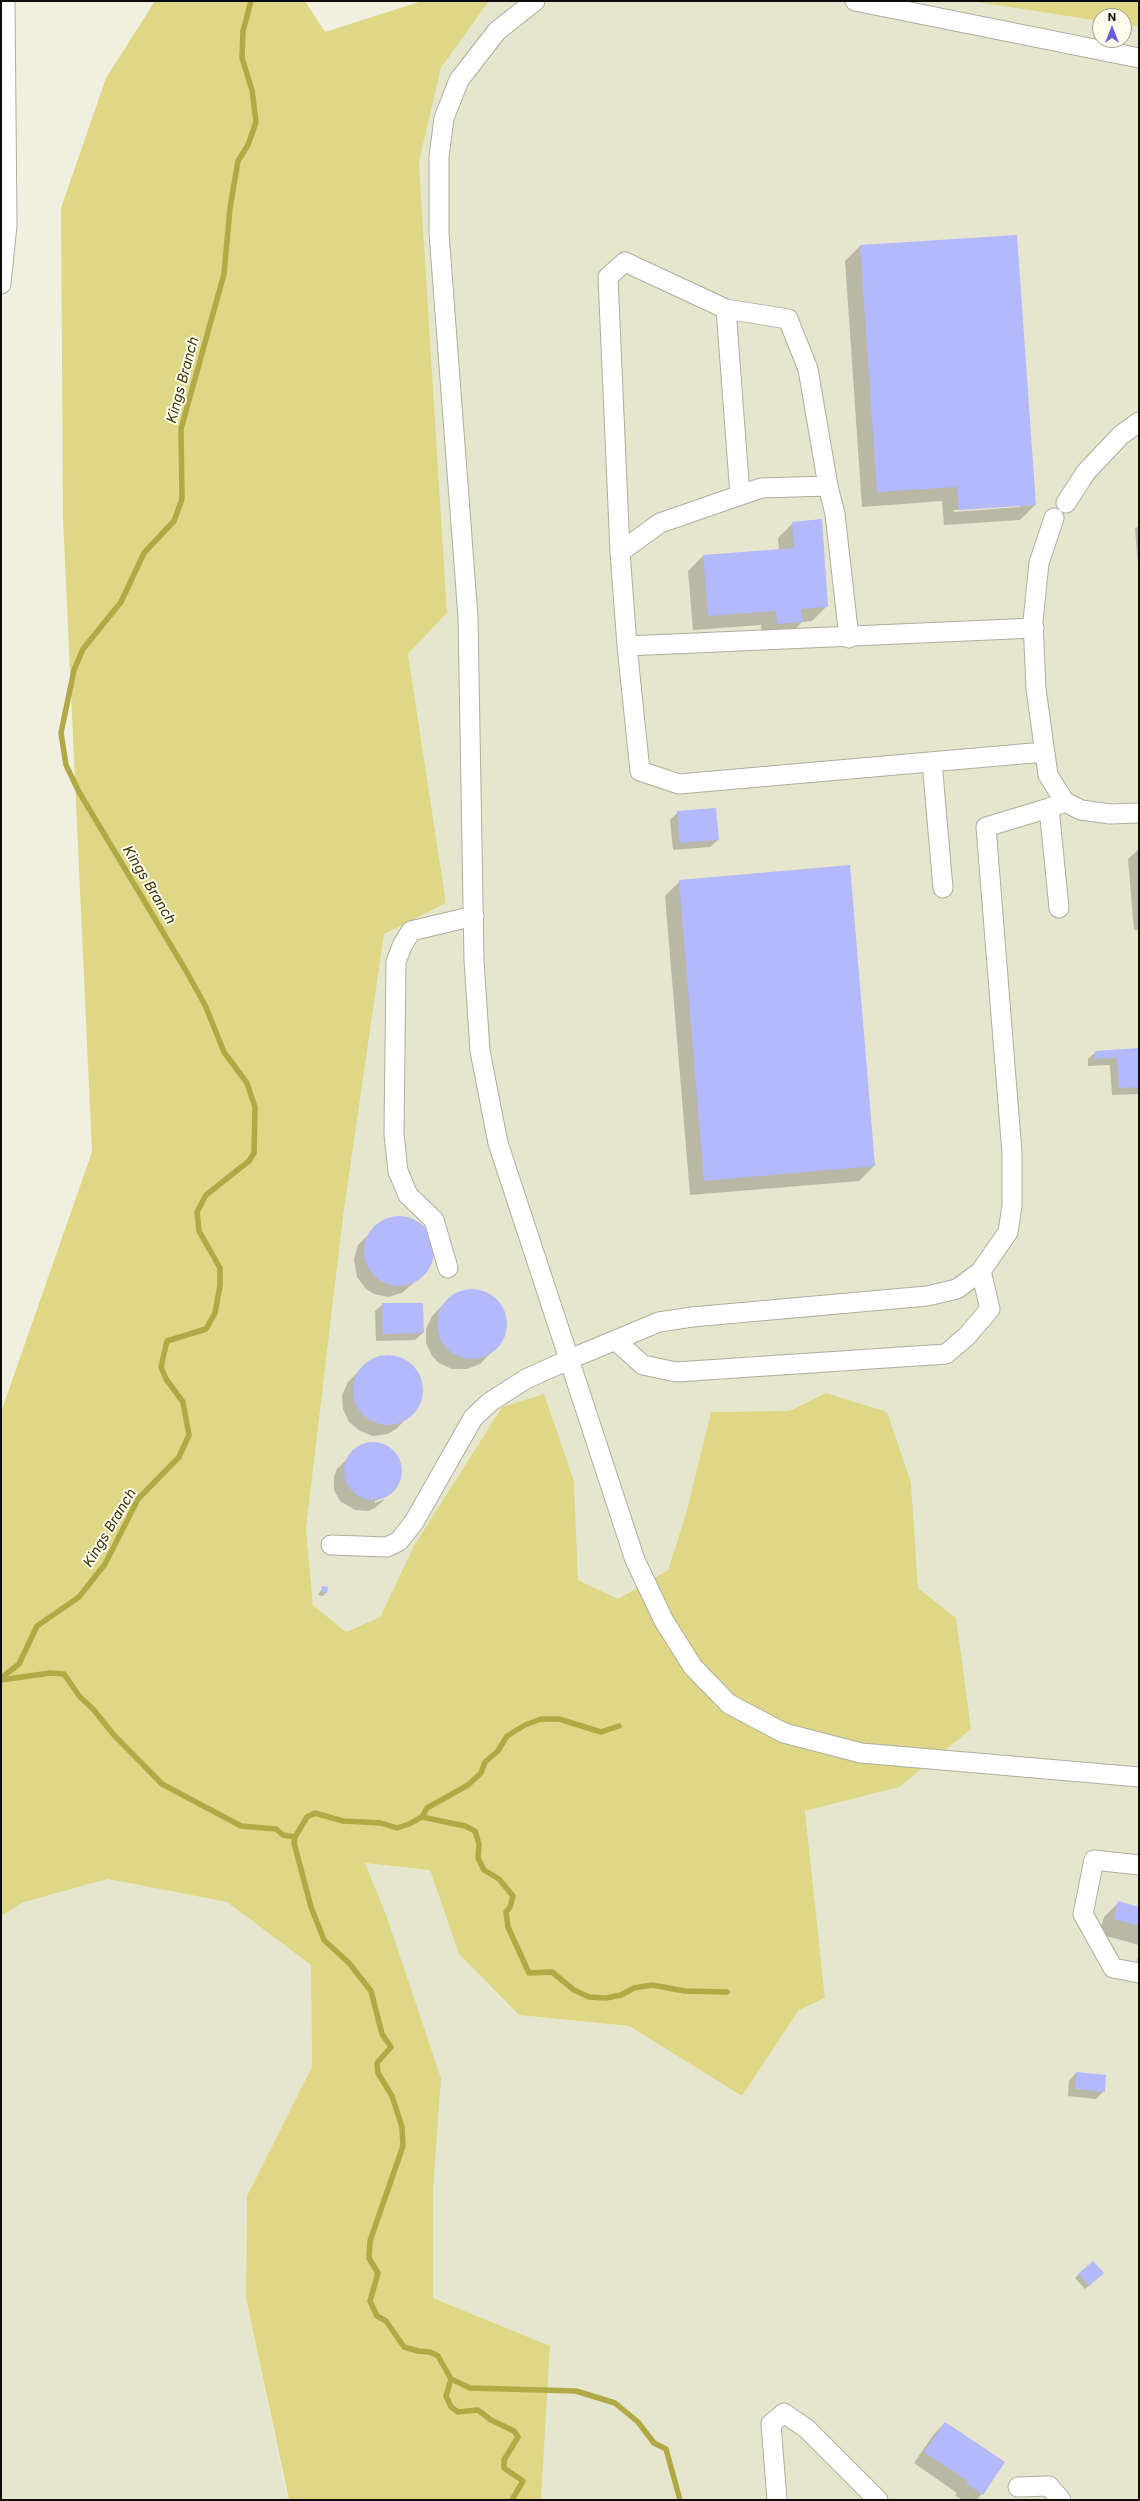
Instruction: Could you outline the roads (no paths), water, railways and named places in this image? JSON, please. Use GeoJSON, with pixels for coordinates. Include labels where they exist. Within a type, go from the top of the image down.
{"type":"FeatureCollection","features":[{"type":"Feature","properties":{"kind":"street"},"geometry":{"type":"LineString","coordinates":[[1,284],[7,225],[5,1]]}},
{"type":"Feature","properties":{"kind":"street"},"geometry":{"type":"LineString","coordinates":[[535,1],[497,31],[459,80],[444,118],[440,157],[440,232],[468,617],[474,916],[480,1051],[498,1143],[635,1560],[664,1621],[693,1667],[729,1704],[784,1733],[861,1753],[1139,1777]]}},
{"type":"Feature","properties":{"kind":"street"},"geometry":{"type":"LineString","coordinates":[[855,1],[1139,58]]}},
{"type":"Feature","properties":{"kind":"street"},"geometry":{"type":"LineString","coordinates":[[848,638],[835,514],[828,486],[808,369],[788,319],[726,309],[625,262],[608,277],[620,552],[627,646],[640,771],[678,784],[1044,752]]}},
{"type":"Feature","properties":{"kind":"street"},"geometry":{"type":"LineString","coordinates":[[726,309],[740,495]]}},
{"type":"Feature","properties":{"kind":"street"},"geometry":{"type":"LineString","coordinates":[[1066,503],[1086,472],[1121,435],[1139,422]]}},
{"type":"Feature","properties":{"kind":"street"},"geometry":{"type":"LineString","coordinates":[[620,552],[660,523],[761,488],[828,486]]}},
{"type":"Feature","properties":{"kind":"street"},"geometry":{"type":"LineString","coordinates":[[1054,518],[1039,563],[1034,628],[1036,689],[1044,752],[1048,776],[1057,805],[1059,908]]}},
{"type":"Feature","properties":{"kind":"street"},"geometry":{"type":"LineString","coordinates":[[627,646],[848,638],[1034,628]]}},
{"type":"Feature","properties":{"kind":"street"},"geometry":{"type":"LineString","coordinates":[[932,762],[943,888]]}},
{"type":"Feature","properties":{"kind":"street"},"geometry":{"type":"LineString","coordinates":[[331,1545],[387,1547],[399,1541],[414,1522],[473,1418],[490,1402],[526,1379],[615,1340],[659,1322],[692,1317],[927,1296],[957,1289],[982,1271],[1008,1232],[1012,1206],[1012,1153],[986,826],[1057,805],[1110,814],[1139,813]]}},
{"type":"Feature","properties":{"kind":"street"},"geometry":{"type":"LineString","coordinates":[[448,1268],[434,1220],[408,1195],[398,1171],[394,1134],[396,962],[402,946],[411,931],[474,916]]}},
{"type":"Feature","properties":{"kind":"street"},"geometry":{"type":"LineString","coordinates":[[615,1340],[643,1364],[676,1372],[946,1354],[967,1336],[990,1309],[982,1271]]}},
{"type":"Feature","properties":{"kind":"street"},"geometry":{"type":"LineString","coordinates":[[1139,1865],[1094,1860],[1083,1914],[1113,1968],[1139,1973]]}},
{"type":"Feature","properties":{"kind":"street"},"geometry":{"type":"LineString","coordinates":[[777,2500],[771,2424],[784,2413],[807,2429],[878,2500]]}},
{"type":"Feature","properties":{"kind":"street"},"geometry":{"type":"LineString","coordinates":[[1018,2488],[1049,2486],[1061,2500]]}},
{"type":"Feature","properties":{"kind":"waterway","name":"Kings Branch"},"geometry":{"type":"LineString","coordinates":[[1,1678],[19,1664],[37,1626],[79,1597],[105,1564],[138,1499],[179,1457],[189,1435],[183,1402],[166,1379],[161,1367],[167,1341],[206,1329],[215,1313],[220,1286],[220,1268],[199,1231],[197,1212],[206,1195],[249,1161],[254,1153],[255,1107],[247,1083],[224,1052],[205,1005],[185,969],[79,792],[66,765],[61,733],[74,670],[83,649],[121,602],[144,553],[174,521],[182,499],[181,429],[224,274],[230,208],[238,161],[248,145],[256,122],[252,90],[242,58],[243,31],[251,1]]}},
{"type":"Feature","properties":{"kind":"waterway"},"geometry":{"type":"LineString","coordinates":[[1,1680],[50,1673],[64,1674],[80,1697],[93,1709],[113,1734],[162,1784],[241,1826],[276,1829],[283,1835],[295,1837]]}},
{"type":"Feature","properties":{"kind":"waterway"},"geometry":{"type":"LineString","coordinates":[[619,1726],[601,1732],[559,1719],[541,1719],[525,1725],[507,1736],[498,1751],[485,1762],[481,1773],[468,1785],[427,1808],[422,1817],[409,1824],[397,1828],[381,1823],[343,1821],[315,1813],[307,1817],[295,1837],[294,1843],[311,1907],[324,1940],[349,1963],[371,1991],[382,2034],[391,2047],[377,2063],[378,2073],[392,2096],[402,2127],[403,2146],[370,2241],[369,2258],[378,2273],[370,2301],[377,2316],[386,2321],[404,2347],[418,2351],[430,2352],[438,2356],[451,2379],[470,2388],[576,2391],[615,2403],[638,2422],[654,2443],[666,2449],[680,2500]]}},
{"type":"Feature","properties":{"kind":"waterway"},"geometry":{"type":"LineString","coordinates":[[422,1817],[465,1826],[475,1831],[479,1844],[478,1858],[484,1870],[499,1879],[513,1896],[510,1907],[506,1912],[508,1927],[529,1973],[552,1972],[574,1990],[589,1997],[606,1998],[621,1995],[634,1988],[652,1985],[685,1991],[727,1992]]}},
{"type":"Feature","properties":{"kind":"waterway"},"geometry":{"type":"LineString","coordinates":[[451,2379],[446,2396],[451,2407],[458,2412],[478,2410],[491,2420],[514,2431],[518,2437],[504,2460],[504,2468],[523,2481],[512,2500]]}}]}
